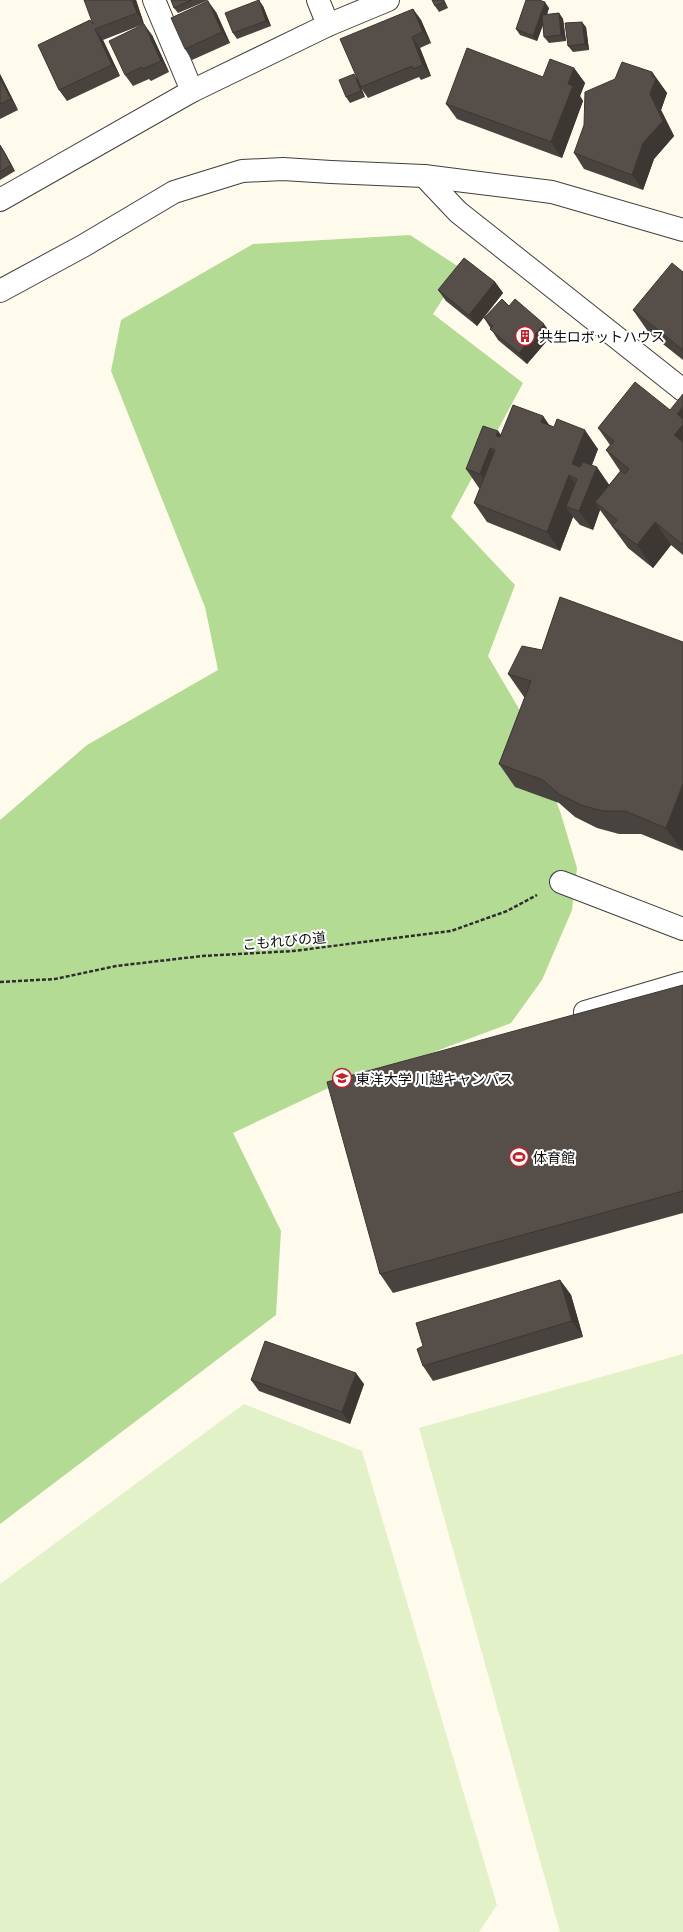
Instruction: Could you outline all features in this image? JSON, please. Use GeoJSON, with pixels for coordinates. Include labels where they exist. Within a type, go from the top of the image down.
{"type":"FeatureCollection","features":[{"type":"Feature","properties":{"kind":"street"},"geometry":{"type":"LineString","coordinates":[[154,0],[192,91]]}},
{"type":"Feature","properties":{"kind":"street"},"geometry":{"type":"LineString","coordinates":[[318,0],[328,25]]}},
{"type":"Feature","properties":{"kind":"street"},"geometry":{"type":"LineString","coordinates":[[0,200],[192,91],[328,25],[388,0]]}},
{"type":"Feature","properties":{"kind":"street"},"geometry":{"type":"LineString","coordinates":[[0,291],[83,246],[174,192],[242,171],[283,168],[331,172],[424,176],[552,192],[683,230]]}},
{"type":"Feature","properties":{"kind":"street"},"geometry":{"type":"LineString","coordinates":[[424,176],[458,212],[683,390]]}},
{"type":"Feature","properties":{"kind":"street"},"geometry":{"type":"LineString","coordinates":[[561,882],[683,929]]}},
{"type":"Feature","properties":{"kind":"street"},"geometry":{"type":"LineString","coordinates":[[564,1018],[683,983]]}},
{"type":"Feature","properties":{"kind":"path","name":"こもれびの道"},"geometry":{"type":"LineString","coordinates":[[0,982],[55,979],[116,966],[202,956],[293,951],[451,931],[507,911],[561,882]]}},
{"type":"Feature","properties":{"kind":"green space"},"geometry":{"type":"Polygon","coordinates":[[[410,235],[462,269],[433,314],[523,383],[451,517],[515,585],[488,656],[528,724],[561,814],[577,868],[572,910],[542,980],[511,1023],[431,1053],[337,1084],[233,1133],[281,1231],[276,1315],[0,1524],[0,820],[87,745],[218,670],[205,607],[111,371],[121,320],[253,244],[410,235]]]}},
{"type":"Feature","properties":{"kind":"green space"},"geometry":{"type":"Polygon","coordinates":[[[683,1354],[683,1932],[560,1932],[419,1428],[683,1354]]]}},
{"type":"Feature","properties":{"kind":"green space"},"geometry":{"type":"Polygon","coordinates":[[[244,1404],[362,1451],[497,1905],[479,1932],[0,1932],[0,1584],[244,1404]]]}},
{"type":"Feature","properties":{"kind":"building"},"geometry":{"type":"Polygon","coordinates":[[[84,0],[132,0],[137,13],[95,29],[112,65],[59,90],[38,45],[90,20],[93,24],[84,0]]]}},
{"type":"Feature","properties":{"kind":"building"},"geometry":{"type":"Polygon","coordinates":[[[171,0],[192,0],[174,8],[171,0]]]}},
{"type":"Feature","properties":{"kind":"building"},"geometry":{"type":"Polygon","coordinates":[[[259,0],[266,21],[233,33],[225,13],[259,0]]]}},
{"type":"Feature","properties":{"kind":"building"},"geometry":{"type":"Polygon","coordinates":[[[432,0],[443,0],[444,2],[435,6],[432,0]]]}},
{"type":"Feature","properties":{"kind":"building"},"geometry":{"type":"Polygon","coordinates":[[[526,0],[539,0],[545,2],[533,36],[516,29],[526,0]]]}},
{"type":"Feature","properties":{"kind":"building"},"geometry":{"type":"Polygon","coordinates":[[[208,1],[222,32],[185,49],[171,18],[208,1]]]}},
{"type":"Feature","properties":{"kind":"building"},"geometry":{"type":"Polygon","coordinates":[[[413,9],[423,32],[412,37],[423,65],[413,69],[412,66],[361,87],[340,39],[413,9]]]}},
{"type":"Feature","properties":{"kind":"building"},"geometry":{"type":"Polygon","coordinates":[[[559,13],[561,35],[544,37],[542,15],[559,13]]]}},
{"type":"Feature","properties":{"kind":"building"},"geometry":{"type":"Polygon","coordinates":[[[582,22],[585,44],[568,46],[565,23],[582,22]]]}},
{"type":"Feature","properties":{"kind":"building"},"geometry":{"type":"Polygon","coordinates":[[[144,24],[161,61],[143,69],[142,67],[125,75],[109,41],[144,24]]]}},
{"type":"Feature","properties":{"kind":"building"},"geometry":{"type":"Polygon","coordinates":[[[467,48],[543,77],[550,59],[574,68],[568,84],[573,86],[551,142],[446,104],[467,48]]]}},
{"type":"Feature","properties":{"kind":"building"},"geometry":{"type":"Polygon","coordinates":[[[622,62],[652,72],[652,76],[656,78],[650,94],[663,121],[643,143],[632,175],[574,153],[584,125],[585,92],[615,79],[622,62]]]}},
{"type":"Feature","properties":{"kind":"building"},"geometry":{"type":"Polygon","coordinates":[[[354,74],[361,91],[346,97],[339,80],[354,74]]]}},
{"type":"Feature","properties":{"kind":"building"},"geometry":{"type":"Polygon","coordinates":[[[0,78],[11,99],[0,104],[0,78]]]}},
{"type":"Feature","properties":{"kind":"building"},"geometry":{"type":"Polygon","coordinates":[[[0,145],[11,165],[0,172],[0,145]]]}},
{"type":"Feature","properties":{"kind":"building"},"geometry":{"type":"Polygon","coordinates":[[[464,258],[495,282],[469,315],[438,290],[464,258]]]}},
{"type":"Feature","properties":{"kind":"building"},"geometry":{"type":"Polygon","coordinates":[[[672,263],[683,272],[683,350],[633,310],[672,263]]]}},
{"type":"Feature","properties":{"kind":"building","name":"共生ロボットハウス"},"geometry":{"type":"Polygon","coordinates":[[[502,299],[509,306],[515,299],[544,324],[519,353],[490,329],[493,326],[484,318],[502,299]]]}},
{"type":"Feature","properties":{"kind":"building"},"geometry":{"type":"Polygon","coordinates":[[[635,382],[670,410],[683,394],[683,406],[677,414],[683,419],[683,425],[674,435],[683,442],[683,545],[655,522],[637,545],[612,526],[617,520],[595,502],[621,471],[625,474],[629,469],[606,450],[614,441],[598,428],[635,382]]]}},
{"type":"Feature","properties":{"kind":"building"},"geometry":{"type":"Polygon","coordinates":[[[513,405],[543,416],[541,422],[554,427],[557,419],[585,430],[572,464],[580,467],[583,462],[597,467],[579,511],[566,507],[577,479],[569,475],[547,532],[474,503],[495,450],[490,448],[480,474],[466,469],[483,426],[498,431],[496,436],[500,437],[513,405]]]}},
{"type":"Feature","properties":{"kind":"building"},"geometry":{"type":"Polygon","coordinates":[[[560,597],[683,642],[683,783],[666,828],[625,811],[603,811],[581,805],[559,794],[543,780],[499,764],[531,681],[508,674],[522,646],[542,650],[560,597]]]}},
{"type":"Feature","properties":{"kind":"building","name":"体育館"},"geometry":{"type":"Polygon","coordinates":[[[683,985],[683,1191],[380,1274],[327,1082],[683,985]]]}},
{"type":"Feature","properties":{"kind":"building"},"geometry":{"type":"Polygon","coordinates":[[[560,1280],[572,1321],[423,1366],[417,1349],[423,1346],[416,1323],[560,1280]]]}},
{"type":"Feature","properties":{"kind":"building"},"geometry":{"type":"Polygon","coordinates":[[[265,1341],[356,1373],[342,1412],[251,1380],[265,1341]]]}},
{"type":"Feature","properties":{"kind":"place","name":"共生ロボットハウス"},"geometry":{"type":"Point","coordinates":[525,336]}},
{"type":"Feature","properties":{"kind":"place","name":"東洋大学 川越キャンパス"},"geometry":{"type":"Point","coordinates":[342,1078]}},
{"type":"Feature","properties":{"kind":"place","name":"体育館"},"geometry":{"type":"Point","coordinates":[519,1157]}}]}
